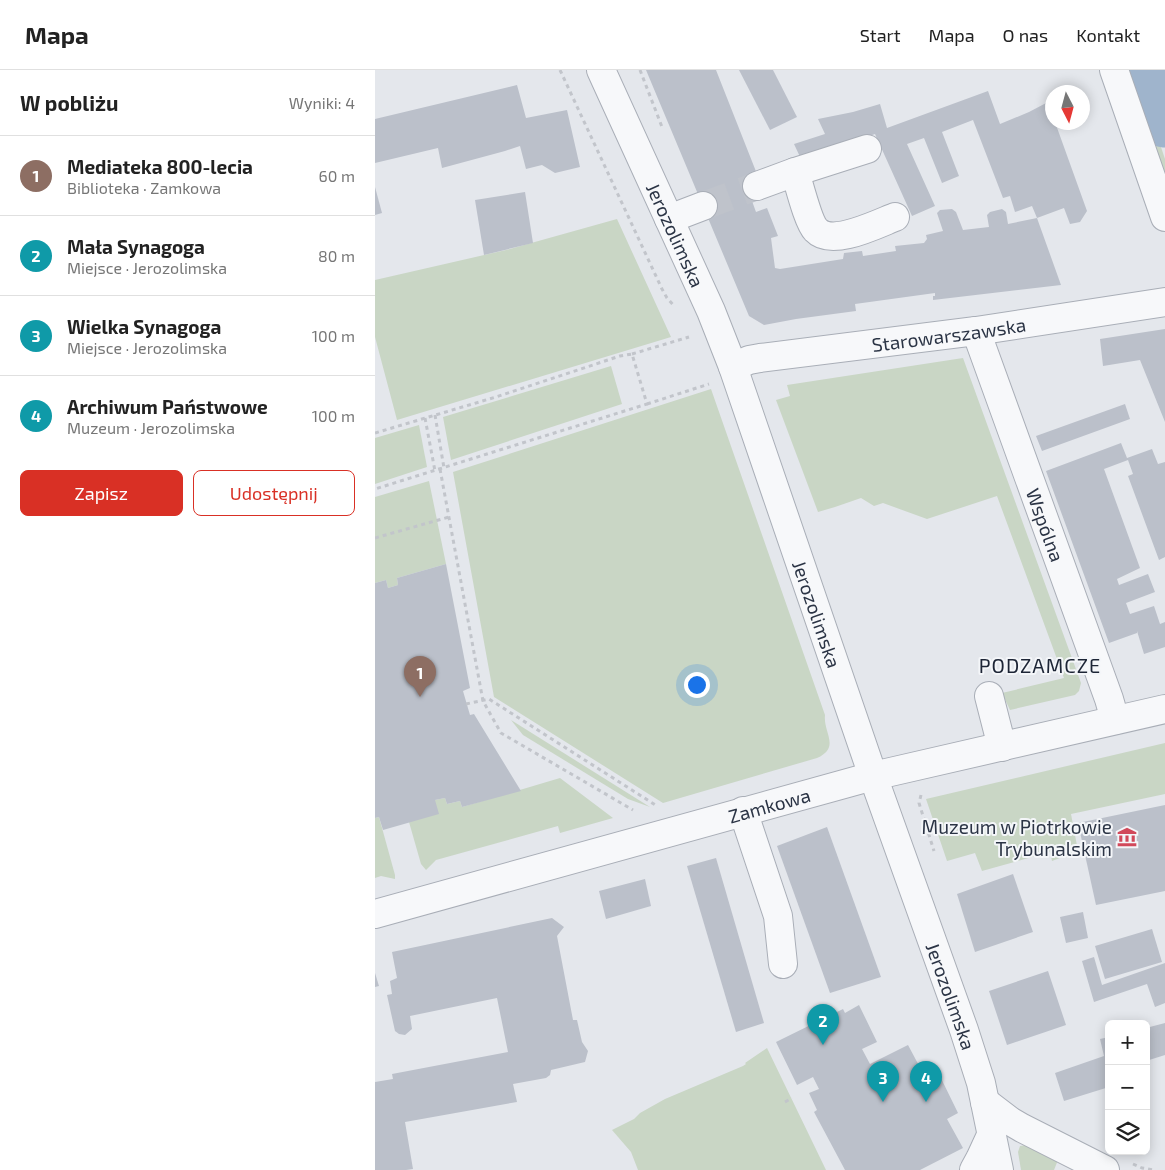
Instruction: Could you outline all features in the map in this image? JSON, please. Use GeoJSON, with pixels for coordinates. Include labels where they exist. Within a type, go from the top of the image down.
{"type":"FeatureCollection","features":[{"type":"Feature","properties":{"kind":"street","name":"Jerozolimska"},"geometry":{"type":"LineString","coordinates":[[601,70],[711,311],[725,374],[962,1022],[981,1083],[999,1170]]}},
{"type":"Feature","properties":{"kind":"street"},"geometry":{"type":"LineString","coordinates":[[1115,70],[1165,217]]}},
{"type":"Feature","properties":{"kind":"street"},"geometry":{"type":"LineString","coordinates":[[757,186],[867,149]]}},
{"type":"Feature","properties":{"kind":"street"},"geometry":{"type":"LineString","coordinates":[[795,172],[811,221],[816,230],[824,235],[843,235],[859,231],[895,217]]}},
{"type":"Feature","properties":{"kind":"street"},"geometry":{"type":"LineString","coordinates":[[669,219],[703,206]]}},
{"type":"Feature","properties":{"kind":"street","name":"Starowarszawska"},"geometry":{"type":"LineString","coordinates":[[725,374],[749,360],[760,358],[977,331],[1165,302]]}},
{"type":"Feature","properties":{"kind":"street","name":"Wspólna"},"geometry":{"type":"LineString","coordinates":[[977,331],[1115,720]]}},
{"type":"Feature","properties":{"kind":"street"},"geometry":{"type":"LineString","coordinates":[[989,696],[1002,747]]}},
{"type":"Feature","properties":{"kind":"street","name":"Zamkowa"},"geometry":{"type":"LineString","coordinates":[[375,914],[873,776],[1165,709]]}},
{"type":"Feature","properties":{"kind":"street"},"geometry":{"type":"LineString","coordinates":[[743,812],[778,916],[783,964]]}},
{"type":"Feature","properties":{"kind":"street"},"geometry":{"type":"LineString","coordinates":[[985,1102],[1022,1128],[1105,1170]]}},
{"type":"Feature","properties":{"kind":"street"},"geometry":{"type":"LineString","coordinates":[[974,1170],[992,1133]]}},
{"type":"Feature","properties":{"kind":"path"},"geometry":{"type":"LineString","coordinates":[[560,70],[661,289],[678,310]]}},
{"type":"Feature","properties":{"kind":"path"},"geometry":{"type":"LineString","coordinates":[[375,433],[696,335]]}},
{"type":"Feature","properties":{"kind":"path"},"geometry":{"type":"LineString","coordinates":[[632,354],[647,404]]}},
{"type":"Feature","properties":{"kind":"path"},"geometry":{"type":"LineString","coordinates":[[375,489],[647,404],[725,374]]}},
{"type":"Feature","properties":{"kind":"path"},"geometry":{"type":"LineString","coordinates":[[435,415],[449,517],[483,701],[501,733],[640,814]]}},
{"type":"Feature","properties":{"kind":"path"},"geometry":{"type":"LineString","coordinates":[[425,418],[435,471]]}},
{"type":"Feature","properties":{"kind":"path"},"geometry":{"type":"LineString","coordinates":[[375,538],[449,517]]}},
{"type":"Feature","properties":{"kind":"path"},"geometry":{"type":"LineString","coordinates":[[467,704],[489,699],[663,809]]}},
{"type":"Feature","properties":{"kind":"path"},"geometry":{"type":"LineString","coordinates":[[926,791],[920,796],[919,803],[935,855]]}},
{"type":"Feature","properties":{"kind":"path"},"geometry":{"type":"LineString","coordinates":[[785,1102],[792,1098]]}},
{"type":"Feature","properties":{"kind":"green space"},"geometry":{"type":"Polygon","coordinates":[[[1126,70],[1135,70],[1165,159],[1165,186],[1126,70]]]}},
{"type":"Feature","properties":{"kind":"green space"},"geometry":{"type":"Polygon","coordinates":[[[617,219],[671,337],[397,420],[375,337],[375,280],[506,250],[617,219]]]}},
{"type":"Feature","properties":{"kind":"green space"},"geometry":{"type":"Polygon","coordinates":[[[963,358],[1081,683],[1079,691],[1075,695],[1010,710],[1002,693],[1064,678],[997,496],[927,519],[883,503],[874,506],[861,498],[818,512],[776,400],[790,396],[787,385],[963,358]]]}},
{"type":"Feature","properties":{"kind":"green space"},"geometry":{"type":"Polygon","coordinates":[[[611,366],[622,404],[451,460],[443,417],[611,366]]]}},
{"type":"Feature","properties":{"kind":"green space"},"geometry":{"type":"Polygon","coordinates":[[[711,389],[825,715],[830,744],[824,754],[817,758],[663,803],[494,697],[453,472],[711,389]]]}},
{"type":"Feature","properties":{"kind":"green space"},"geometry":{"type":"Polygon","coordinates":[[[419,425],[427,467],[375,484],[375,438],[419,425]]]}},
{"type":"Feature","properties":{"kind":"green space"},"geometry":{"type":"Polygon","coordinates":[[[429,481],[446,564],[397,578],[398,585],[388,588],[386,580],[375,583],[375,497],[429,481]]]}},
{"type":"Feature","properties":{"kind":"green space"},"geometry":{"type":"Polygon","coordinates":[[[511,720],[650,807],[628,799],[523,735],[511,720]]]}},
{"type":"Feature","properties":{"kind":"green space"},"geometry":{"type":"Polygon","coordinates":[[[1165,743],[1165,794],[1071,814],[1078,851],[1052,861],[1050,852],[982,871],[975,853],[947,861],[926,799],[1165,743]]]}},
{"type":"Feature","properties":{"kind":"green space"},"geometry":{"type":"Polygon","coordinates":[[[560,778],[613,818],[560,833],[558,826],[436,860],[426,870],[421,864],[409,822],[435,800],[445,798],[447,804],[460,801],[462,807],[560,778]]]}},
{"type":"Feature","properties":{"kind":"green space"},"geometry":{"type":"Polygon","coordinates":[[[379,817],[395,879],[381,876],[375,878],[375,818],[379,817]]]}},
{"type":"Feature","properties":{"kind":"green space"},"geometry":{"type":"Polygon","coordinates":[[[767,1048],[826,1170],[638,1170],[631,1152],[612,1130],[634,1119],[640,1113],[665,1099],[743,1066],[767,1048]]]}},
{"type":"Feature","properties":{"kind":"green space"},"geometry":{"type":"Polygon","coordinates":[[[1026,1145],[1058,1160],[1054,1170],[1021,1170],[1018,1152],[1020,1146],[1026,1145]]]}},
{"type":"Feature","properties":{"kind":"building"},"geometry":{"type":"Polygon","coordinates":[[[646,70],[716,70],[757,174],[762,197],[752,201],[756,212],[767,208],[778,236],[771,238],[775,268],[780,269],[843,259],[844,253],[862,251],[863,256],[896,251],[895,246],[924,243],[927,239],[926,235],[943,231],[937,213],[940,210],[952,209],[956,212],[963,230],[989,227],[987,215],[990,212],[1002,209],[1006,212],[1008,224],[1037,218],[1061,285],[933,300],[935,293],[855,304],[856,311],[764,325],[749,316],[646,70]]]}},
{"type":"Feature","properties":{"kind":"building"},"geometry":{"type":"Polygon","coordinates":[[[739,70],[773,70],[797,117],[770,130],[739,70]]]}},
{"type":"Feature","properties":{"kind":"building"},"geometry":{"type":"Polygon","coordinates":[[[517,85],[526,118],[567,110],[580,167],[555,173],[542,165],[526,169],[520,146],[442,168],[438,148],[375,163],[375,119],[517,85]]]}},
{"type":"Feature","properties":{"kind":"building"},"geometry":{"type":"Polygon","coordinates":[[[988,91],[1000,124],[1045,104],[1045,130],[1058,130],[1087,211],[1080,222],[1070,224],[1064,208],[1037,218],[1032,206],[1015,212],[1010,196],[1003,198],[973,120],[942,132],[959,176],[942,183],[924,138],[907,144],[935,206],[912,216],[875,134],[801,159],[794,144],[825,134],[818,119],[880,104],[887,128],[988,91]]]}},
{"type":"Feature","properties":{"kind":"building"},"geometry":{"type":"Polygon","coordinates":[[[375,187],[382,213],[375,215],[375,187]]]}},
{"type":"Feature","properties":{"kind":"building"},"geometry":{"type":"Polygon","coordinates":[[[525,192],[533,243],[484,255],[475,200],[525,192]]]}},
{"type":"Feature","properties":{"kind":"building"},"geometry":{"type":"Polygon","coordinates":[[[1165,329],[1165,422],[1140,360],[1103,366],[1100,339],[1165,329]]]}},
{"type":"Feature","properties":{"kind":"building"},"geometry":{"type":"Polygon","coordinates":[[[1125,404],[1130,419],[1042,451],[1036,436],[1125,404]]]}},
{"type":"Feature","properties":{"kind":"building"},"geometry":{"type":"Polygon","coordinates":[[[1121,443],[1127,458],[1152,449],[1158,464],[1165,462],[1165,557],[1159,560],[1128,476],[1133,474],[1128,460],[1104,469],[1140,568],[1117,579],[1119,585],[1148,574],[1155,592],[1126,603],[1130,614],[1154,606],[1160,624],[1165,622],[1165,647],[1144,654],[1137,631],[1137,633],[1109,643],[1046,471],[1121,443]]]}},
{"type":"Feature","properties":{"kind":"building"},"geometry":{"type":"Polygon","coordinates":[[[446,564],[470,688],[463,691],[470,715],[474,714],[521,791],[462,807],[460,801],[447,804],[445,798],[435,800],[439,814],[383,830],[379,817],[375,818],[375,583],[386,580],[388,588],[398,585],[397,578],[446,564]]]}},
{"type":"Feature","properties":{"kind":"building"},"geometry":{"type":"Polygon","coordinates":[[[1165,805],[1165,891],[1096,905],[1078,823],[1165,805]]]}},
{"type":"Feature","properties":{"kind":"building"},"geometry":{"type":"Polygon","coordinates":[[[827,827],[881,977],[830,993],[777,846],[827,827]]]}},
{"type":"Feature","properties":{"kind":"building"},"geometry":{"type":"Polygon","coordinates":[[[716,858],[764,1023],[736,1032],[687,866],[716,858]]]}},
{"type":"Feature","properties":{"kind":"building"},"geometry":{"type":"Polygon","coordinates":[[[1013,874],[1033,932],[975,952],[957,894],[1013,874]]]}},
{"type":"Feature","properties":{"kind":"building"},"geometry":{"type":"Polygon","coordinates":[[[645,879],[651,906],[606,919],[599,891],[645,879]]]}},
{"type":"Feature","properties":{"kind":"building"},"geometry":{"type":"Polygon","coordinates":[[[1083,912],[1088,938],[1066,943],[1060,917],[1083,912]]]}},
{"type":"Feature","properties":{"kind":"building"},"geometry":{"type":"Polygon","coordinates":[[[552,918],[564,927],[557,936],[573,1020],[577,1020],[582,1042],[588,1051],[585,1062],[551,1070],[550,1075],[546,1078],[513,1084],[517,1102],[405,1122],[413,1169],[375,1170],[375,1082],[393,1079],[392,1074],[508,1052],[497,998],[410,1016],[412,1029],[405,1035],[395,1031],[387,995],[392,994],[390,981],[397,978],[392,952],[552,918]]]}},
{"type":"Feature","properties":{"kind":"building"},"geometry":{"type":"Polygon","coordinates":[[[1152,929],[1162,962],[1105,979],[1095,946],[1152,929]]]}},
{"type":"Feature","properties":{"kind":"building"},"geometry":{"type":"Polygon","coordinates":[[[1094,957],[1102,985],[1165,963],[1165,1003],[1155,1007],[1147,984],[1094,1002],[1082,961],[1094,957]]]}},
{"type":"Feature","properties":{"kind":"building"},"geometry":{"type":"Polygon","coordinates":[[[1048,971],[1066,1025],[1007,1045],[989,991],[1048,971]]]}},
{"type":"Feature","properties":{"kind":"building"},"geometry":{"type":"Polygon","coordinates":[[[375,973],[379,986],[375,987],[375,973]]]}},
{"type":"Feature","properties":{"kind":"building"},"geometry":{"type":"Polygon","coordinates":[[[859,1005],[877,1042],[862,1049],[870,1064],[908,1045],[924,1075],[936,1068],[958,1113],[947,1119],[963,1148],[920,1170],[845,1170],[814,1112],[817,1110],[809,1093],[819,1089],[813,1077],[797,1085],[776,1042],[843,1009],[845,1013],[859,1005]]]}},
{"type":"Feature","properties":{"kind":"building"},"geometry":{"type":"Polygon","coordinates":[[[1165,1023],[1165,1055],[1150,1060],[1150,1027],[1165,1023]]]}},
{"type":"Feature","properties":{"kind":"building"},"geometry":{"type":"Polygon","coordinates":[[[1105,1038],[1105,1088],[1064,1101],[1055,1073],[1104,1056],[1100,1039],[1105,1038]]]}},
{"type":"Feature","properties":{"kind":"waterway"},"geometry":{"type":"LineString","coordinates":[[1149,70],[1165,120]]}},
{"type":"Feature","properties":{"kind":"tunnel"},"geometry":{"type":"LineString","coordinates":[[703,206],[757,186]]}},
{"type":"Feature","properties":{"kind":"place","name":"Mediateka 800-lecia"},"geometry":{"type":"Point","coordinates":[420,697]}},
{"type":"Feature","properties":{"kind":"place","name":"Muzeum w Piotrkowie Trybunalskim"},"geometry":{"type":"Point","coordinates":[1127,837]}},
{"type":"Feature","properties":{"kind":"place","name":"Mała Synagoga"},"geometry":{"type":"Point","coordinates":[823,1045]}},
{"type":"Feature","properties":{"kind":"place","name":"Wielka Synagoga"},"geometry":{"type":"Point","coordinates":[883,1102]}},
{"type":"Feature","properties":{"kind":"place","name":"Archiwum Państwowe"},"geometry":{"type":"Point","coordinates":[926,1102]}},
{"type":"Feature","properties":{"kind":"district","name":"PODZAMCZE"},"geometry":{"type":"Point","coordinates":[1040,665]}}]}
